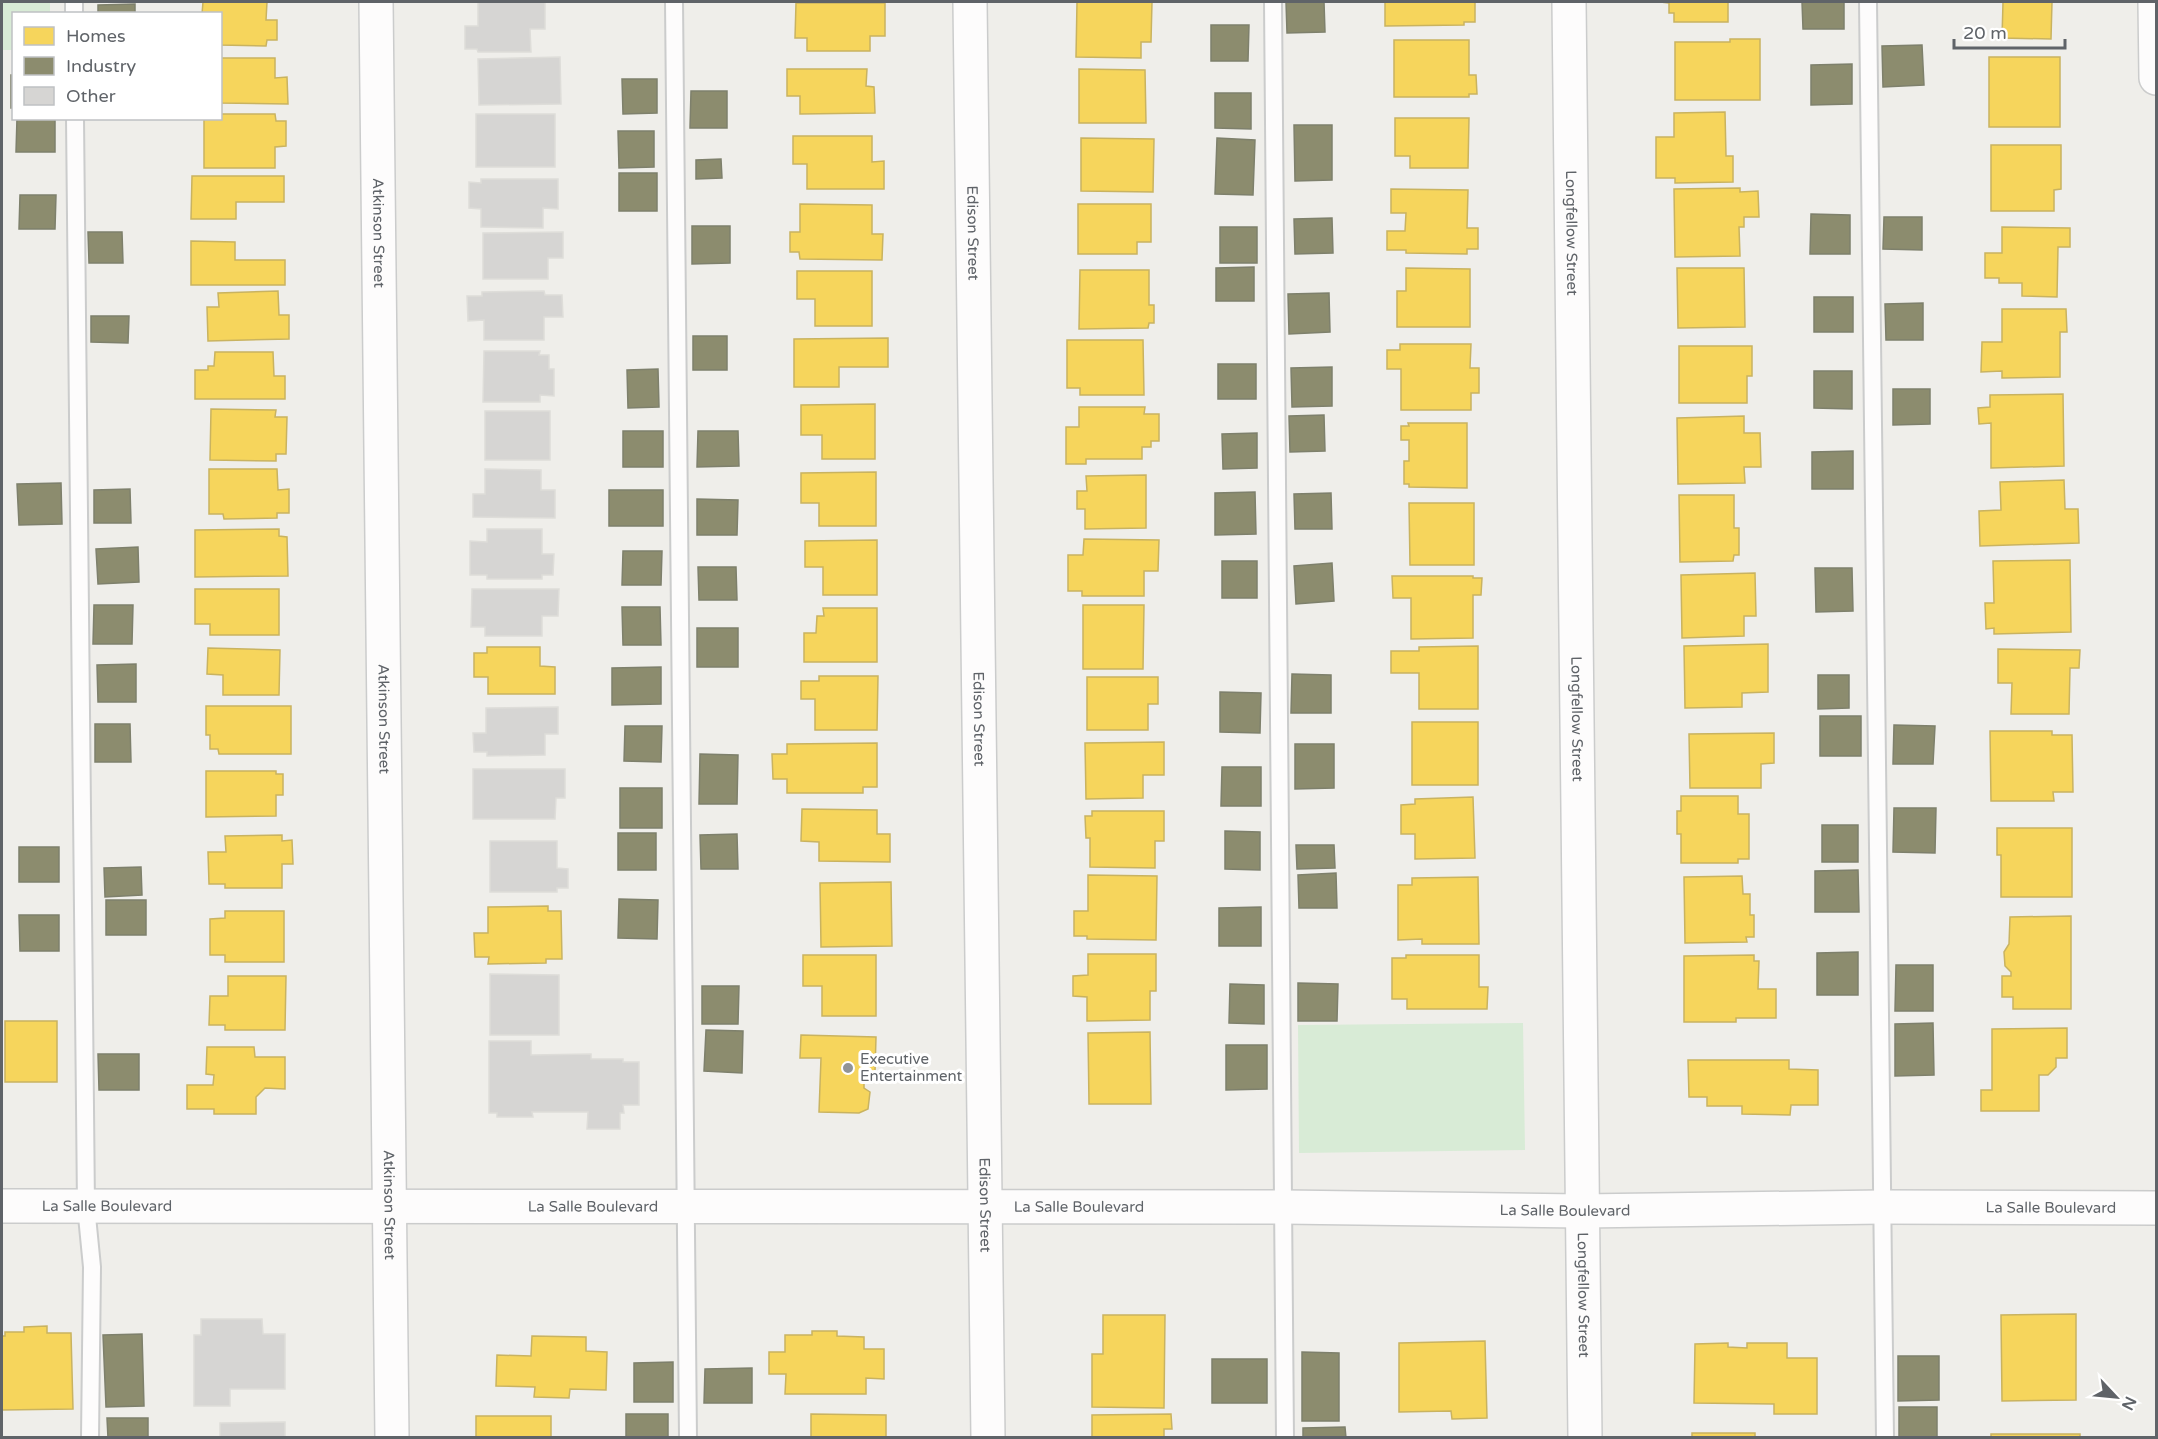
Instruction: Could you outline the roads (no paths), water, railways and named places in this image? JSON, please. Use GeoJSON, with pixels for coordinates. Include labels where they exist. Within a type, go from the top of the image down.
{"type":"FeatureCollection","features":[{"type":"Feature","properties":{"kind":"street","name":"Atkinson Street"},"geometry":{"type":"LineString","coordinates":[[376,2],[392,1437]]}},
{"type":"Feature","properties":{"kind":"street","name":"Edison Street"},"geometry":{"type":"LineString","coordinates":[[970,2],[988,1437]]}},
{"type":"Feature","properties":{"kind":"street","name":"Longfellow Street"},"geometry":{"type":"LineString","coordinates":[[1569,2],[1584,1437]]}},
{"type":"Feature","properties":{"kind":"street"},"geometry":{"type":"LineString","coordinates":[[2155,2],[2157,78]]}},
{"type":"Feature","properties":{"kind":"street","name":"La Salle Boulevard"},"geometry":{"type":"LineString","coordinates":[[2,1206],[1284,1207],[1582,1211],[1882,1207],[2157,1208]]}},
{"type":"Feature","properties":{"kind":"lane"},"geometry":{"type":"LineString","coordinates":[[674,2],[688,1437]]}},
{"type":"Feature","properties":{"kind":"lane"},"geometry":{"type":"LineString","coordinates":[[1273,2],[1285,1437]]}},
{"type":"Feature","properties":{"kind":"lane"},"geometry":{"type":"LineString","coordinates":[[1868,2],[1885,1437]]}},
{"type":"Feature","properties":{"kind":"lane"},"geometry":{"type":"LineString","coordinates":[[75,120],[86,1206],[92,1267],[90,1437]]}},
{"type":"Feature","properties":{"kind":"place","name":"Executive Entertainment"},"geometry":{"type":"Point","coordinates":[848,1068]}}]}
